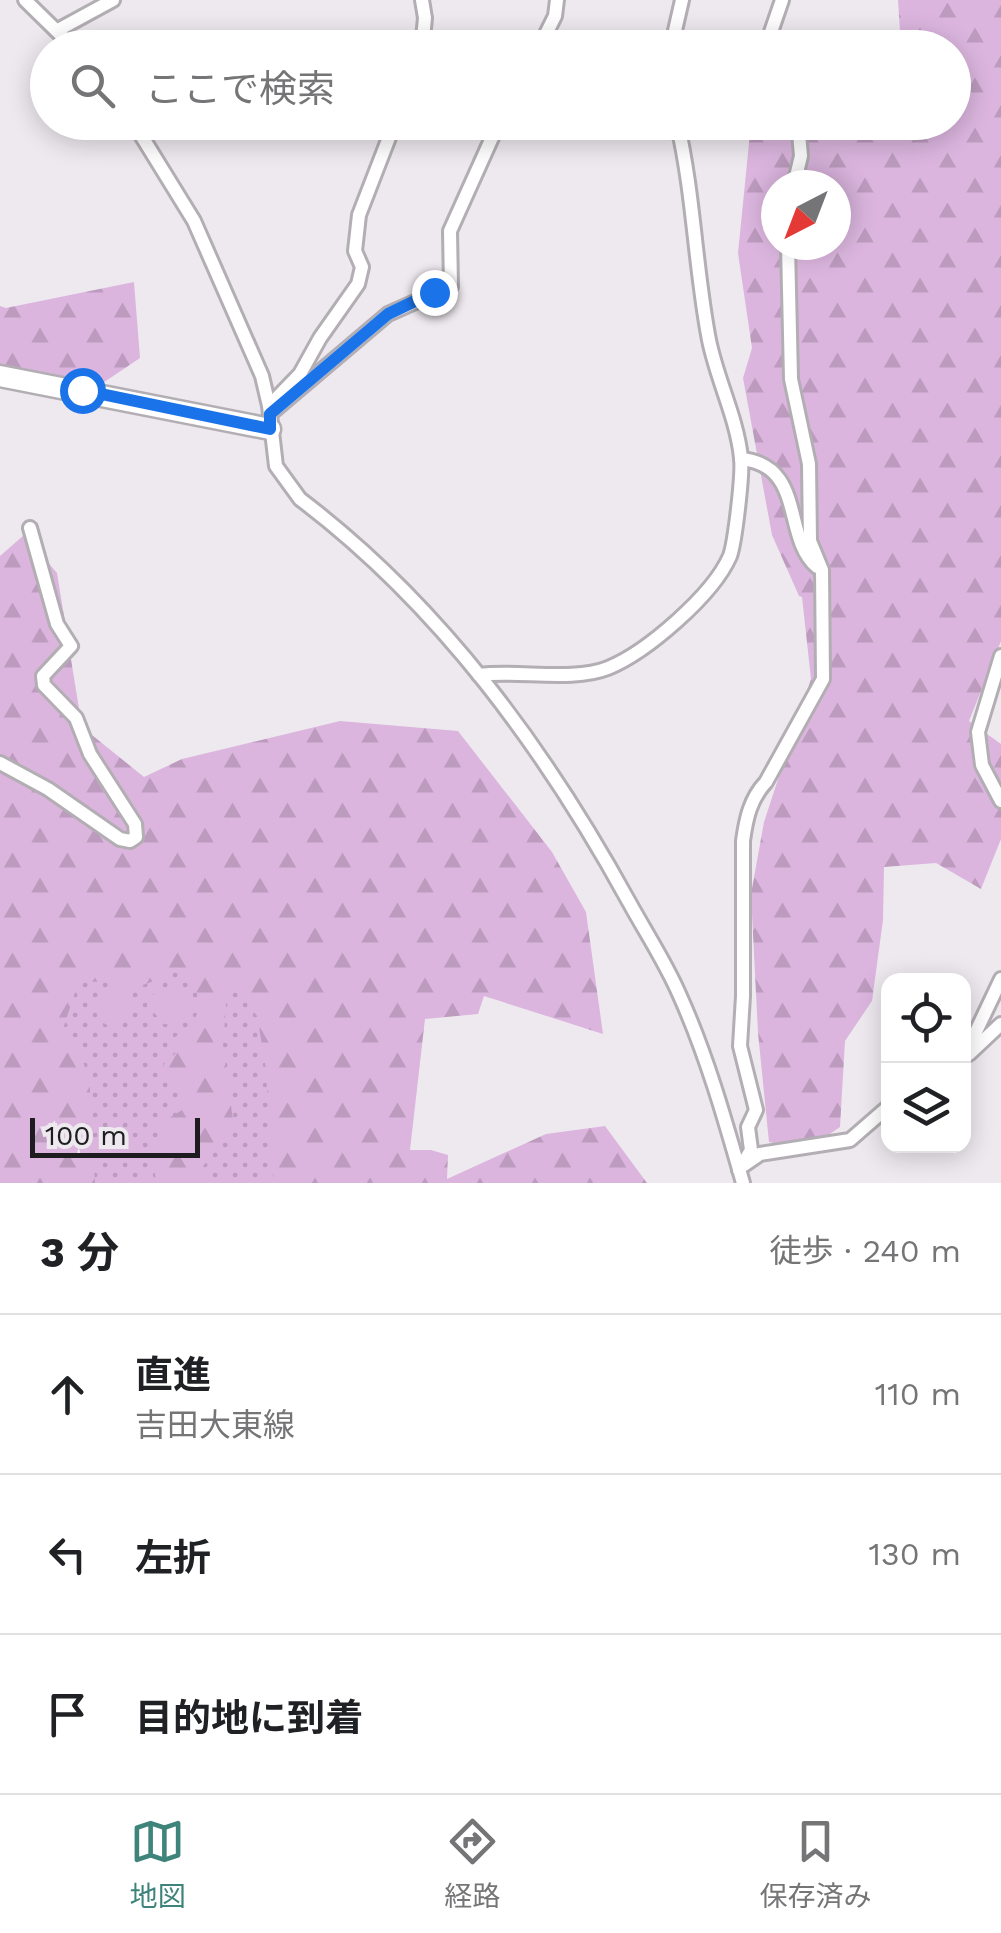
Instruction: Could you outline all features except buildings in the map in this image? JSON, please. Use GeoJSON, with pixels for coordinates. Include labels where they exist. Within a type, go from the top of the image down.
{"type":"FeatureCollection","features":[{"type":"Feature","properties":{"kind":"main road"},"geometry":{"type":"LineString","coordinates":[[0,376],[270,416]]}},
{"type":"Feature","properties":{"kind":"street"},"geometry":{"type":"LineString","coordinates":[[25,0],[58,30],[113,0]]}},
{"type":"Feature","properties":{"kind":"street"},"geometry":{"type":"LineString","coordinates":[[422,0],[424,30]]}},
{"type":"Feature","properties":{"kind":"street"},"geometry":{"type":"LineString","coordinates":[[548,30],[557,0]]}},
{"type":"Feature","properties":{"kind":"street"},"geometry":{"type":"LineString","coordinates":[[675,30],[682,0]]}},
{"type":"Feature","properties":{"kind":"street"},"geometry":{"type":"LineString","coordinates":[[772,30],[782,0]]}},
{"type":"Feature","properties":{"kind":"street"},"geometry":{"type":"LineString","coordinates":[[143,140],[194,221],[256,360],[270,416],[276,466],[291,490],[429,614],[479,675],[580,818],[680,994],[727,1121],[741,1177]]}},
{"type":"Feature","properties":{"kind":"street"},"geometry":{"type":"LineString","coordinates":[[270,416],[358,284],[362,267],[355,252],[359,215],[387,140]]}},
{"type":"Feature","properties":{"kind":"street"},"geometry":{"type":"LineString","coordinates":[[270,416],[388,314],[451,286],[450,231],[492,140]]}},
{"type":"Feature","properties":{"kind":"street"},"geometry":{"type":"LineString","coordinates":[[479,675],[580,673],[607,668],[670,628],[715,580],[730,554],[742,459],[710,344],[681,140]]}},
{"type":"Feature","properties":{"kind":"street"},"geometry":{"type":"LineString","coordinates":[[798,170],[800,140]]}},
{"type":"Feature","properties":{"kind":"street"},"geometry":{"type":"LineString","coordinates":[[741,1177],[750,1150],[748,1126],[756,1110],[740,1046],[739,1023],[744,996],[746,817],[822,679],[822,570],[810,541],[809,464],[791,379],[788,260]]}},
{"type":"Feature","properties":{"kind":"street"},"geometry":{"type":"LineString","coordinates":[[742,459],[760,461],[775,476],[792,502],[802,549],[822,570]]}},
{"type":"Feature","properties":{"kind":"street"},"geometry":{"type":"LineString","coordinates":[[0,764],[48,789],[120,838],[130,841],[136,836],[135,824],[90,754],[76,718],[44,685],[43,676],[71,646],[57,624],[30,528]]}},
{"type":"Feature","properties":{"kind":"street"},"geometry":{"type":"LineString","coordinates":[[1001,656],[978,732],[982,765],[1001,801]]}},
{"type":"Feature","properties":{"kind":"street"},"geometry":{"type":"LineString","coordinates":[[971,1043],[1001,979]]}},
{"type":"Feature","properties":{"kind":"street"},"geometry":{"type":"LineString","coordinates":[[971,1052],[1001,1024]]}},
{"type":"Feature","properties":{"kind":"street"},"geometry":{"type":"LineString","coordinates":[[741,1177],[760,1154],[850,1140],[881,1113]]}},
{"type":"Feature","properties":{"kind":"green space"},"geometry":{"type":"Polygon","coordinates":[[[898,0],[1001,0],[1001,641],[969,721],[1001,744],[1001,839],[981,889],[936,863],[884,867],[883,920],[872,1001],[845,1041],[840,1127],[808,1149],[769,1142],[758,1033],[751,894],[764,822],[811,679],[802,597],[772,535],[743,378],[752,348],[738,253],[749,140],[971,140],[971,30],[900,30],[898,0]]]}},
{"type":"Feature","properties":{"kind":"green space"},"geometry":{"type":"Polygon","coordinates":[[[134,282],[140,358],[88,393],[0,370],[0,306],[6,308],[134,282]]]}},
{"type":"Feature","properties":{"kind":"green space"},"geometry":{"type":"Polygon","coordinates":[[[24,535],[57,573],[82,727],[144,777],[182,759],[340,721],[458,731],[552,852],[586,912],[603,1034],[484,996],[478,1014],[425,1019],[410,1150],[448,1155],[447,1179],[546,1134],[605,1126],[647,1183],[274,1183],[265,1062],[257,1016],[228,980],[223,1046],[234,1128],[200,1170],[197,1183],[158,1183],[155,1175],[161,1123],[182,1110],[178,1090],[163,1065],[178,1051],[175,1037],[190,1026],[198,1006],[193,980],[170,969],[160,979],[128,990],[105,981],[78,983],[64,1026],[88,1075],[88,1116],[77,1153],[94,1169],[95,1183],[0,1183],[0,556],[24,535]]]}},
{"type":"Feature","properties":{"kind":"green space"},"geometry":{"type":"Polygon","coordinates":[[[137,953],[261,971],[298,1183],[89,1183],[37,1003],[137,953]]]}},
{"type":"Feature","properties":{"kind":"green space"},"geometry":{"type":"Polygon","coordinates":[[[171,988],[187,998],[191,1015],[180,1025],[164,1024],[147,1005],[156,990],[171,988]]]}},
{"type":"Feature","properties":{"kind":"green space"},"geometry":{"type":"Polygon","coordinates":[[[113,992],[125,997],[130,1009],[125,1021],[113,1026],[101,1021],[96,1009],[101,997],[113,992]]]}},
{"type":"Feature","properties":{"kind":"route"},"geometry":{"type":"LineString","coordinates":[[82,390],[270,429],[270,414],[388,314],[434,292]]}}]}
